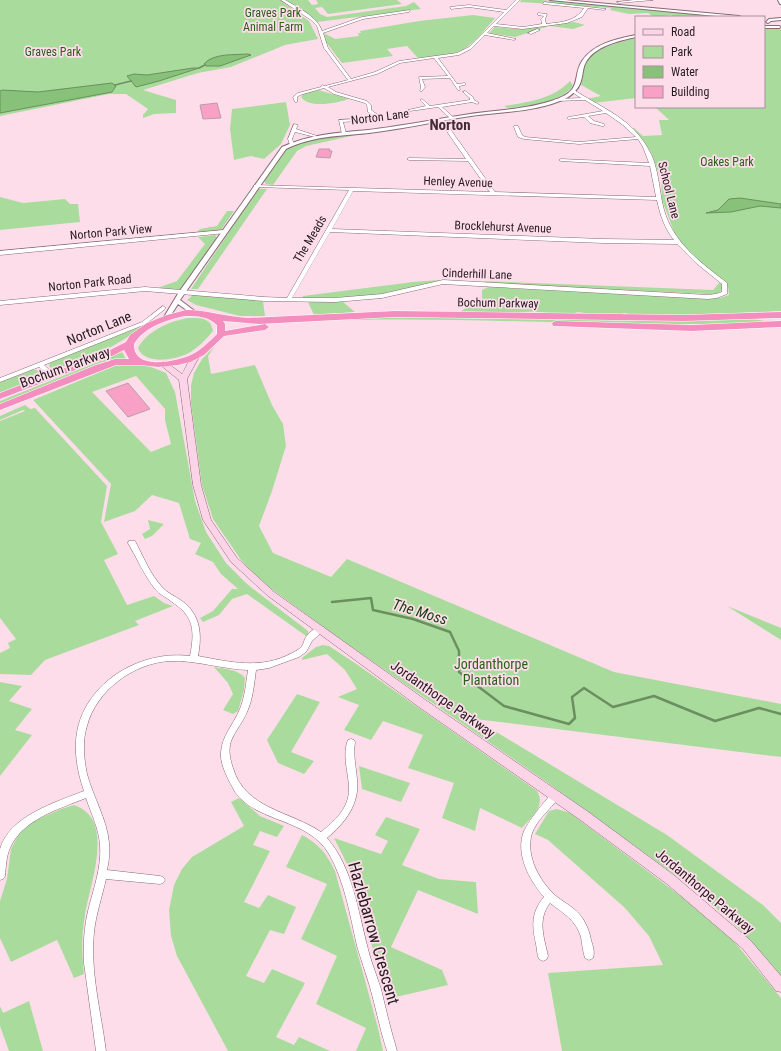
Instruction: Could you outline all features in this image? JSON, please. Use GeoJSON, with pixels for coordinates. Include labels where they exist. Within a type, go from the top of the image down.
{"type":"FeatureCollection","features":[{"type":"Feature","properties":{"kind":"highway","name":"Bochum Parkway"},"geometry":{"type":"LineString","coordinates":[[0,396],[109,354],[129,344],[133,337],[165,312],[206,314],[227,320],[256,321],[403,314],[681,319],[781,315]]}},
{"type":"Feature","properties":{"kind":"highway"},"geometry":{"type":"LineString","coordinates":[[195,357],[221,334],[221,324],[214,317]]}},
{"type":"Feature","properties":{"kind":"highway","name":"Bochum Parkway"},"geometry":{"type":"LineString","coordinates":[[221,334],[257,327],[352,322],[500,323],[692,328],[781,324]]}},
{"type":"Feature","properties":{"kind":"highway"},"geometry":{"type":"LineString","coordinates":[[129,344],[129,351],[132,356],[141,362]]}},
{"type":"Feature","properties":{"kind":"highway","name":"Bochum Parkway"},"geometry":{"type":"LineString","coordinates":[[0,407],[98,367],[115,362],[163,364],[195,357]]}},
{"type":"Feature","properties":{"kind":"main road"},"geometry":{"type":"LineString","coordinates":[[163,364],[183,379],[195,357]]}},
{"type":"Feature","properties":{"kind":"main road","name":"Jordanthorpe Parkway"},"geometry":{"type":"LineString","coordinates":[[183,379],[197,485],[204,511],[212,529],[225,549],[245,572],[271,594],[423,704],[555,796],[671,880],[747,945],[781,986]]}},
{"type":"Feature","properties":{"kind":"street"},"geometry":{"type":"LineString","coordinates":[[283,0],[312,19],[319,26],[326,48],[350,80]]}},
{"type":"Feature","properties":{"kind":"street"},"geometry":{"type":"LineString","coordinates":[[296,101],[296,97],[299,94],[323,86],[376,73],[399,62],[436,58],[464,52],[485,34],[518,0]]}},
{"type":"Feature","properties":{"kind":"street"},"geometry":{"type":"LineString","coordinates":[[552,0],[619,3],[730,16]]}},
{"type":"Feature","properties":{"kind":"street"},"geometry":{"type":"LineString","coordinates":[[619,3],[651,0]]}},
{"type":"Feature","properties":{"kind":"street"},"geometry":{"type":"LineString","coordinates":[[544,3],[604,9]]}},
{"type":"Feature","properties":{"kind":"street"},"geometry":{"type":"LineString","coordinates":[[451,8],[469,6],[507,11]]}},
{"type":"Feature","properties":{"kind":"street"},"geometry":{"type":"LineString","coordinates":[[494,25],[518,28],[573,21],[581,16],[586,8]]}},
{"type":"Feature","properties":{"kind":"street"},"geometry":{"type":"LineString","coordinates":[[322,32],[362,18],[409,11]]}},
{"type":"Feature","properties":{"kind":"street"},"geometry":{"type":"LineString","coordinates":[[539,14],[546,15],[543,19],[544,24]]}},
{"type":"Feature","properties":{"kind":"street"},"geometry":{"type":"LineString","coordinates":[[766,21],[781,19]]}},
{"type":"Feature","properties":{"kind":"street"},"geometry":{"type":"LineString","coordinates":[[766,21],[780,27]]}},
{"type":"Feature","properties":{"kind":"street"},"geometry":{"type":"LineString","coordinates":[[765,26],[780,27]]}},
{"type":"Feature","properties":{"kind":"street"},"geometry":{"type":"LineString","coordinates":[[526,27],[531,32],[538,30]]}},
{"type":"Feature","properties":{"kind":"street"},"geometry":{"type":"LineString","coordinates":[[485,34],[512,40],[520,37]]}},
{"type":"Feature","properties":{"kind":"street"},"geometry":{"type":"LineString","coordinates":[[573,91],[578,84],[582,64],[590,55],[603,47],[635,36]]}},
{"type":"Feature","properties":{"kind":"street"},"geometry":{"type":"LineString","coordinates":[[436,58],[446,69],[459,90]]}},
{"type":"Feature","properties":{"kind":"street"},"geometry":{"type":"LineString","coordinates":[[421,90],[423,87],[420,78],[450,77]]}},
{"type":"Feature","properties":{"kind":"street"},"geometry":{"type":"LineString","coordinates":[[456,85],[464,84]]}},
{"type":"Feature","properties":{"kind":"street"},"geometry":{"type":"LineString","coordinates":[[323,86],[335,93],[366,102],[369,105],[369,111],[376,115]]}},
{"type":"Feature","properties":{"kind":"street","name":"School Lane"},"geometry":{"type":"LineString","coordinates":[[573,91],[624,124],[639,138],[647,150],[653,165],[658,185],[659,199],[669,230],[677,242],[694,260],[725,284],[724,293]]}},
{"type":"Feature","properties":{"kind":"street","name":"Norton Lane"},"geometry":{"type":"LineString","coordinates":[[0,380],[144,323],[165,312],[177,301],[181,293],[280,153],[292,144],[315,136],[370,131],[528,106],[556,100],[573,91]]}},
{"type":"Feature","properties":{"kind":"street"},"geometry":{"type":"LineString","coordinates":[[410,110],[474,102],[465,92]]}},
{"type":"Feature","properties":{"kind":"street"},"geometry":{"type":"LineString","coordinates":[[556,100],[584,99]]}},
{"type":"Feature","properties":{"kind":"street"},"geometry":{"type":"LineString","coordinates":[[422,100],[429,108]]}},
{"type":"Feature","properties":{"kind":"street"},"geometry":{"type":"LineString","coordinates":[[439,106],[452,118]]}},
{"type":"Feature","properties":{"kind":"street"},"geometry":{"type":"LineString","coordinates":[[569,118],[607,112]]}},
{"type":"Feature","properties":{"kind":"street"},"geometry":{"type":"LineString","coordinates":[[585,116],[592,122],[602,125]]}},
{"type":"Feature","properties":{"kind":"street"},"geometry":{"type":"LineString","coordinates":[[344,133],[341,121],[355,120]]}},
{"type":"Feature","properties":{"kind":"street"},"geometry":{"type":"LineString","coordinates":[[441,120],[493,194]]}},
{"type":"Feature","properties":{"kind":"street"},"geometry":{"type":"LineString","coordinates":[[292,144],[290,139],[296,125]]}},
{"type":"Feature","properties":{"kind":"street"},"geometry":{"type":"LineString","coordinates":[[516,127],[520,136],[524,138],[579,143],[639,138]]}},
{"type":"Feature","properties":{"kind":"street"},"geometry":{"type":"LineString","coordinates":[[294,130],[315,136]]}},
{"type":"Feature","properties":{"kind":"street"},"geometry":{"type":"LineString","coordinates":[[409,159],[470,160]]}},
{"type":"Feature","properties":{"kind":"street"},"geometry":{"type":"LineString","coordinates":[[561,160],[653,165]]}},
{"type":"Feature","properties":{"kind":"street","name":"Henley Avenue"},"geometry":{"type":"LineString","coordinates":[[256,186],[659,199]]}},
{"type":"Feature","properties":{"kind":"street","name":"The Meads"},"geometry":{"type":"LineString","coordinates":[[288,300],[294,287],[352,189]]}},
{"type":"Feature","properties":{"kind":"street","name":"Brocklehurst Avenue"},"geometry":{"type":"LineString","coordinates":[[328,230],[603,241],[677,242]]}},
{"type":"Feature","properties":{"kind":"street","name":"Norton Park View"},"geometry":{"type":"LineString","coordinates":[[0,253],[224,232]]}},
{"type":"Feature","properties":{"kind":"street","name":"Cinderhill Lane"},"geometry":{"type":"LineString","coordinates":[[181,293],[288,300],[372,297],[443,282],[708,296],[717,296],[724,293]]}},
{"type":"Feature","properties":{"kind":"street","name":"Norton Park Road"},"geometry":{"type":"LineString","coordinates":[[0,303],[135,289],[156,289],[181,293]]}},
{"type":"Feature","properties":{"kind":"street"},"geometry":{"type":"LineString","coordinates":[[177,301],[194,313]]}},
{"type":"Feature","properties":{"kind":"street"},"geometry":{"type":"LineString","coordinates":[[40,364],[52,375]]}},
{"type":"Feature","properties":{"kind":"street"},"geometry":{"type":"LineString","coordinates":[[132,543],[157,586],[164,593],[173,598],[189,611],[194,620],[198,630],[198,637],[194,657]]}},
{"type":"Feature","properties":{"kind":"street"},"geometry":{"type":"LineString","coordinates":[[101,1051],[90,975],[89,934],[95,900],[102,874],[105,847],[103,832],[88,793],[79,756],[80,734],[86,714],[102,691],[126,672],[152,661],[167,658],[194,657],[237,667],[252,668],[277,663],[290,658],[303,650],[310,638],[321,629]]}},
{"type":"Feature","properties":{"kind":"street","name":"Hazlebarrow Crescent"},"geometry":{"type":"LineString","coordinates":[[252,668],[245,708],[226,744],[225,754],[233,780],[239,791],[253,803],[268,812],[303,824],[322,837],[331,848],[345,878],[367,965],[392,1051]]}},
{"type":"Feature","properties":{"kind":"street"},"geometry":{"type":"LineString","coordinates":[[322,837],[344,816],[351,804],[353,782],[349,762],[350,742]]}},
{"type":"Feature","properties":{"kind":"street"},"geometry":{"type":"LineString","coordinates":[[0,876],[5,849],[12,835],[21,825],[31,818],[88,793]]}},
{"type":"Feature","properties":{"kind":"street"},"geometry":{"type":"LineString","coordinates":[[555,796],[528,834],[527,859],[535,876],[550,896],[580,921],[585,932],[589,955]]}},
{"type":"Feature","properties":{"kind":"street"},"geometry":{"type":"LineString","coordinates":[[102,874],[160,880]]}},
{"type":"Feature","properties":{"kind":"street"},"geometry":{"type":"LineString","coordinates":[[543,956],[537,926],[537,914],[540,906],[550,896]]}},
{"type":"Feature","properties":{"kind":"green space","name":"Graves Park"},"geometry":{"type":"Polygon","coordinates":[[[0,0],[280,0],[309,21],[318,39],[285,45],[231,67],[198,73],[143,90],[176,100],[176,113],[154,114],[143,118],[143,115],[148,109],[126,94],[109,94],[0,116],[0,0]]]}},
{"type":"Feature","properties":{"kind":"green space"},"geometry":{"type":"Polygon","coordinates":[[[284,0],[308,0],[312,5],[318,4],[316,0],[397,0],[402,4],[328,14],[322,7],[315,8],[320,14],[327,17],[406,6],[414,2],[421,9],[317,22],[284,0]]]}},
{"type":"Feature","properties":{"kind":"green space"},"geometry":{"type":"Polygon","coordinates":[[[521,0],[541,0],[714,16],[652,16],[648,13],[629,14],[610,10],[611,8],[520,2],[521,0]]]}},
{"type":"Feature","properties":{"kind":"green space"},"geometry":{"type":"Polygon","coordinates":[[[473,15],[495,18],[473,43],[459,52],[441,56],[418,58],[407,46],[387,49],[393,56],[342,63],[326,42],[324,33],[335,39],[359,36],[358,33],[361,33],[360,31],[419,21],[473,15]]]}},
{"type":"Feature","properties":{"kind":"green space"},"geometry":{"type":"Polygon","coordinates":[[[574,22],[585,25],[573,29],[549,26],[515,37],[489,33],[495,27],[515,29],[574,22]]]}},
{"type":"Feature","properties":{"kind":"green space","name":"Oakes Park"},"geometry":{"type":"Polygon","coordinates":[[[765,29],[781,29],[781,311],[683,316],[634,316],[625,313],[620,315],[602,316],[579,312],[571,314],[532,312],[458,313],[469,306],[482,304],[482,290],[488,287],[720,298],[729,295],[728,286],[695,259],[676,237],[662,200],[661,179],[650,150],[630,128],[634,128],[643,136],[662,135],[659,120],[669,120],[656,108],[765,108],[765,29]]]}},
{"type":"Feature","properties":{"kind":"green space"},"geometry":{"type":"Polygon","coordinates":[[[635,38],[635,98],[593,103],[586,99],[601,96],[581,85],[584,66],[592,55],[606,47],[635,38]]]}},
{"type":"Feature","properties":{"kind":"green space"},"geometry":{"type":"Polygon","coordinates":[[[570,81],[573,86],[560,97],[543,103],[508,108],[504,106],[548,96],[556,92],[570,81]]]}},
{"type":"Feature","properties":{"kind":"green space"},"geometry":{"type":"Polygon","coordinates":[[[318,90],[349,99],[338,102],[317,104],[305,101],[301,97],[304,93],[318,90]]]}},
{"type":"Feature","properties":{"kind":"green space"},"geometry":{"type":"Polygon","coordinates":[[[286,102],[290,125],[281,144],[264,159],[251,156],[234,160],[230,129],[232,109],[286,102]]]}},
{"type":"Feature","properties":{"kind":"green space"},"geometry":{"type":"Polygon","coordinates":[[[357,133],[360,134],[306,146],[297,151],[273,185],[266,184],[264,181],[281,156],[294,144],[321,137],[357,133]]]}},
{"type":"Feature","properties":{"kind":"green space"},"geometry":{"type":"Polygon","coordinates":[[[259,189],[267,189],[198,289],[191,289],[239,217],[259,189]]]}},
{"type":"Feature","properties":{"kind":"green space"},"geometry":{"type":"Polygon","coordinates":[[[0,197],[23,203],[65,199],[70,204],[78,204],[80,222],[0,230],[0,197]]]}},
{"type":"Feature","properties":{"kind":"green space"},"geometry":{"type":"Polygon","coordinates":[[[227,211],[234,211],[221,230],[197,232],[200,229],[217,226],[227,211]]]}},
{"type":"Feature","properties":{"kind":"green space"},"geometry":{"type":"Polygon","coordinates":[[[215,235],[217,238],[180,290],[159,288],[177,281],[205,244],[198,237],[215,235]]]}},
{"type":"Feature","properties":{"kind":"green space"},"geometry":{"type":"Polygon","coordinates":[[[439,280],[377,295],[303,298],[303,296],[439,280]]]}},
{"type":"Feature","properties":{"kind":"green space"},"geometry":{"type":"Polygon","coordinates":[[[484,281],[713,290],[720,282],[722,286],[721,291],[717,294],[707,294],[485,283],[484,281]]]}},
{"type":"Feature","properties":{"kind":"green space"},"geometry":{"type":"Polygon","coordinates":[[[193,295],[263,301],[265,316],[240,316],[196,305],[187,300],[193,295]]]}},
{"type":"Feature","properties":{"kind":"green space"},"geometry":{"type":"Polygon","coordinates":[[[308,302],[343,302],[355,312],[314,315],[308,302]]]}},
{"type":"Feature","properties":{"kind":"green space"},"geometry":{"type":"Polygon","coordinates":[[[447,317],[675,321],[753,319],[771,322],[719,324],[615,324],[458,320],[354,320],[350,318],[447,317]]]}},
{"type":"Feature","properties":{"kind":"green space"},"geometry":{"type":"Polygon","coordinates":[[[188,318],[204,319],[210,323],[213,331],[194,349],[187,354],[175,358],[160,360],[146,357],[141,353],[138,348],[153,332],[167,324],[188,318]]]}},
{"type":"Feature","properties":{"kind":"green space"},"geometry":{"type":"Polygon","coordinates":[[[140,327],[141,329],[106,350],[57,369],[49,366],[50,363],[59,358],[140,327]]]}},
{"type":"Feature","properties":{"kind":"green space","name":"Jordanthorpe Plantation"},"geometry":{"type":"Polygon","coordinates":[[[215,346],[208,356],[211,374],[255,365],[272,405],[283,424],[286,446],[259,526],[273,553],[331,577],[347,559],[614,672],[781,704],[781,757],[475,719],[667,835],[763,905],[781,923],[781,976],[742,932],[697,891],[548,783],[340,639],[262,582],[241,560],[213,519],[202,485],[191,403],[191,385],[194,373],[202,359],[215,346]]]}},
{"type":"Feature","properties":{"kind":"green space"},"geometry":{"type":"Polygon","coordinates":[[[122,352],[126,359],[102,362],[0,404],[0,401],[122,352]]]}},
{"type":"Feature","properties":{"kind":"green space"},"geometry":{"type":"Polygon","coordinates":[[[132,364],[149,366],[166,373],[175,392],[195,501],[206,532],[226,563],[247,584],[308,631],[306,636],[247,594],[232,599],[219,615],[203,622],[200,618],[213,611],[232,589],[238,589],[221,574],[213,562],[195,554],[201,543],[190,539],[179,503],[152,495],[135,511],[104,522],[111,484],[33,400],[117,365],[132,364]],[[136,376],[92,392],[151,452],[171,444],[165,420],[165,409],[136,376]]]}},
{"type":"Feature","properties":{"kind":"green space"},"geometry":{"type":"Polygon","coordinates":[[[32,370],[40,370],[42,372],[40,376],[0,393],[0,382],[32,370]]]}},
{"type":"Feature","properties":{"kind":"green space"},"geometry":{"type":"Polygon","coordinates":[[[25,405],[30,409],[35,408],[107,486],[101,522],[118,554],[104,560],[127,605],[154,596],[164,603],[173,606],[135,621],[139,625],[45,660],[31,675],[0,674],[0,653],[10,648],[8,643],[16,639],[0,618],[0,421],[25,411],[23,410],[0,420],[0,416],[25,405]]]}},
{"type":"Feature","properties":{"kind":"green space"},"geometry":{"type":"Polygon","coordinates":[[[148,520],[164,524],[152,536],[145,539],[142,534],[150,529],[148,520]]]}},
{"type":"Feature","properties":{"kind":"green space"},"geometry":{"type":"Polygon","coordinates":[[[727,606],[781,628],[781,640],[727,606]]]}},
{"type":"Feature","properties":{"kind":"green space"},"geometry":{"type":"Polygon","coordinates":[[[323,645],[329,646],[355,663],[537,791],[540,801],[534,815],[522,828],[480,808],[475,831],[442,818],[454,783],[408,768],[423,735],[383,721],[371,740],[344,730],[359,705],[338,697],[357,689],[345,670],[327,654],[302,660],[302,658],[316,647],[323,645]]]}},
{"type":"Feature","properties":{"kind":"green space"},"geometry":{"type":"Polygon","coordinates":[[[214,667],[235,671],[245,678],[244,690],[238,711],[233,714],[223,710],[233,694],[228,683],[214,667]]]}},
{"type":"Feature","properties":{"kind":"green space"},"geometry":{"type":"Polygon","coordinates":[[[0,682],[22,686],[9,701],[32,709],[15,730],[32,735],[0,776],[0,682]]]}},
{"type":"Feature","properties":{"kind":"green space"},"geometry":{"type":"Polygon","coordinates":[[[297,694],[320,702],[291,752],[314,761],[304,774],[278,763],[267,740],[297,694]]]}},
{"type":"Feature","properties":{"kind":"green space"},"geometry":{"type":"Polygon","coordinates":[[[359,766],[410,783],[401,802],[362,789],[359,766]]]}},
{"type":"Feature","properties":{"kind":"green space"},"geometry":{"type":"Polygon","coordinates":[[[239,798],[260,816],[284,826],[277,837],[260,831],[253,845],[270,851],[244,902],[259,908],[268,895],[296,907],[284,934],[270,930],[246,976],[264,983],[272,969],[305,983],[276,1037],[294,1045],[299,1037],[330,1051],[228,1051],[177,956],[171,936],[169,910],[174,885],[182,869],[192,857],[244,826],[231,802],[239,798]]]}},
{"type":"Feature","properties":{"kind":"green space"},"geometry":{"type":"Polygon","coordinates":[[[74,805],[87,813],[94,824],[97,838],[97,854],[95,871],[87,903],[82,938],[84,974],[74,978],[57,940],[11,962],[0,938],[0,901],[7,879],[11,849],[19,834],[34,821],[74,805]]]}},
{"type":"Feature","properties":{"kind":"green space"},"geometry":{"type":"Polygon","coordinates":[[[557,809],[570,813],[682,897],[732,939],[781,998],[781,1051],[562,1051],[548,973],[663,965],[649,936],[625,908],[548,840],[535,834],[549,811],[557,809]]]}},
{"type":"Feature","properties":{"kind":"green space"},"geometry":{"type":"Polygon","coordinates":[[[386,817],[420,829],[402,865],[439,879],[476,882],[478,914],[418,890],[391,947],[442,970],[448,985],[387,999],[352,874],[334,838],[381,854],[388,841],[375,835],[386,817]]]}},
{"type":"Feature","properties":{"kind":"green space"},"geometry":{"type":"Polygon","coordinates":[[[302,835],[322,850],[329,859],[335,871],[383,1051],[356,1051],[366,1028],[316,1004],[337,956],[301,939],[327,884],[286,867],[302,835]]]}},
{"type":"Feature","properties":{"kind":"green space"},"geometry":{"type":"Polygon","coordinates":[[[29,1001],[43,1051],[9,1051],[0,1026],[0,1006],[3,1013],[29,1001]]]}},
{"type":"Feature","properties":{"kind":"water"},"geometry":{"type":"Polygon","coordinates":[[[251,55],[220,66],[206,66],[204,64],[208,60],[218,56],[251,55]]]}},
{"type":"Feature","properties":{"kind":"water"},"geometry":{"type":"Polygon","coordinates":[[[199,68],[136,87],[127,76],[134,74],[147,75],[199,68]]]}},
{"type":"Feature","properties":{"kind":"water"},"geometry":{"type":"Polygon","coordinates":[[[112,83],[116,86],[112,92],[0,113],[0,91],[2,90],[38,92],[112,83]]]}},
{"type":"Feature","properties":{"kind":"water"},"geometry":{"type":"Polygon","coordinates":[[[740,198],[781,204],[781,208],[760,206],[731,212],[706,213],[718,210],[729,199],[740,198]]]}},
{"type":"Feature","properties":{"kind":"building"},"geometry":{"type":"Polygon","coordinates":[[[217,103],[221,118],[203,119],[200,105],[217,103]]]}},
{"type":"Feature","properties":{"kind":"building"},"geometry":{"type":"Polygon","coordinates":[[[319,149],[330,149],[329,151],[332,151],[330,158],[316,157],[319,149]]]}},
{"type":"Feature","properties":{"kind":"building"},"geometry":{"type":"Polygon","coordinates":[[[128,383],[150,409],[128,417],[106,391],[128,383]]]}},
{"type":"Feature","properties":{"kind":"waterway"},"geometry":{"type":"LineString","coordinates":[[199,68],[205,65]]}},
{"type":"Feature","properties":{"kind":"waterway"},"geometry":{"type":"LineString","coordinates":[[115,85],[131,81]]}},
{"type":"Feature","properties":{"kind":"waterway","name":"The Moss"},"geometry":{"type":"LineString","coordinates":[[332,602],[371,598],[373,610],[413,619],[450,632],[459,651],[459,672],[504,706],[569,724],[575,718],[572,697],[584,688],[613,707],[654,696],[715,721],[759,708],[781,714]]}},
{"type":"Feature","properties":{"kind":"district","name":"Norton"},"geometry":{"type":"Point","coordinates":[450,125]}},
{"type":"Feature","properties":{"kind":"park label","name":"Graves Park Animal Farm"},"geometry":{"type":"Point","coordinates":[273,20]}}]}
